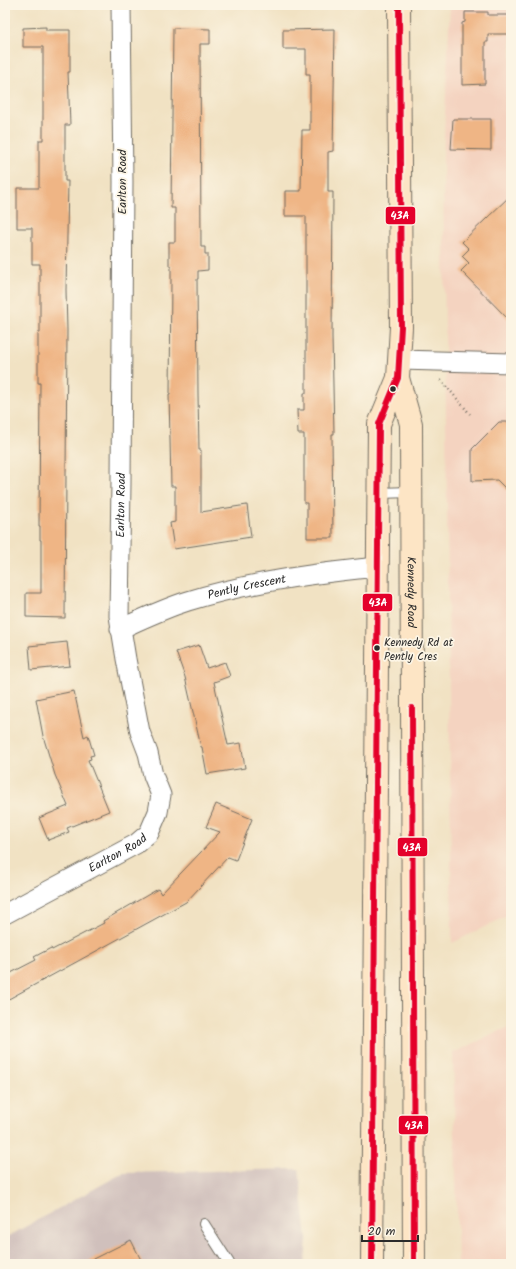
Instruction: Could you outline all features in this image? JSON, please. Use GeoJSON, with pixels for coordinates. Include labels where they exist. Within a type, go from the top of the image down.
{"type":"FeatureCollection","features":[{"type":"Feature","properties":{"kind":"main road","name":"Kennedy Road"},"geometry":{"type":"LineString","coordinates":[[372,1264],[380,424],[399,369],[402,327],[399,5]]}},
{"type":"Feature","properties":{"kind":"main road","name":"Kennedy Road"},"geometry":{"type":"LineString","coordinates":[[399,369],[411,424],[414,1264]]}},
{"type":"Feature","properties":{"kind":"street","name":"Earlton Road"},"geometry":{"type":"LineString","coordinates":[[5,914],[136,844],[148,833],[158,812],[161,795],[153,775],[148,753],[140,732],[120,629],[119,616],[123,198],[121,5]]}},
{"type":"Feature","properties":{"kind":"street"},"geometry":{"type":"LineString","coordinates":[[399,369],[511,363]]}},
{"type":"Feature","properties":{"kind":"street","name":"Pently Crescent"},"geometry":{"type":"LineString","coordinates":[[120,629],[187,601],[232,589],[316,574],[378,567]]}},
{"type":"Feature","properties":{"kind":"lane"},"geometry":{"type":"LineString","coordinates":[[379,493],[411,492]]}},
{"type":"Feature","properties":{"kind":"lane"},"geometry":{"type":"LineString","coordinates":[[204,1224],[229,1263],[228,1264]]}},
{"type":"Feature","properties":{"kind":"path"},"geometry":{"type":"LineString","coordinates":[[441,380],[470,414]]}},
{"type":"Feature","properties":{"kind":"shaded area"},"geometry":{"type":"Polygon","coordinates":[[[450,5],[511,5],[511,914],[452,943],[443,159],[450,5]]]}},
{"type":"Feature","properties":{"kind":"shaded area"},"geometry":{"type":"Polygon","coordinates":[[[511,1026],[511,1264],[458,1264],[453,1053],[511,1026]]]}},
{"type":"Feature","properties":{"kind":"shaded area"},"geometry":{"type":"Polygon","coordinates":[[[299,1169],[307,1238],[305,1264],[5,1264],[5,1238],[123,1173],[299,1169]]]}},
{"type":"Feature","properties":{"kind":"building"},"geometry":{"type":"Polygon","coordinates":[[[465,12],[488,12],[488,15],[511,15],[511,34],[488,34],[488,42],[485,42],[485,84],[462,85],[462,23],[465,22],[465,12]]]}},
{"type":"Feature","properties":{"kind":"building"},"geometry":{"type":"Polygon","coordinates":[[[46,27],[46,30],[70,30],[70,72],[68,72],[70,125],[65,125],[65,181],[68,181],[66,290],[65,618],[26,617],[26,593],[41,593],[41,540],[39,526],[40,383],[38,383],[40,264],[32,264],[32,228],[17,228],[17,188],[39,188],[39,140],[43,140],[43,47],[23,47],[23,28],[46,27]]]}},
{"type":"Feature","properties":{"kind":"building"},"geometry":{"type":"Polygon","coordinates":[[[173,28],[210,29],[210,44],[200,44],[201,247],[205,247],[205,254],[208,254],[208,270],[198,271],[197,279],[201,512],[247,505],[251,537],[174,549],[170,523],[175,522],[175,486],[171,486],[169,394],[171,266],[169,266],[169,242],[175,242],[175,208],[171,208],[173,28]]]}},
{"type":"Feature","properties":{"kind":"building"},"geometry":{"type":"Polygon","coordinates":[[[335,29],[333,151],[328,152],[328,192],[333,192],[333,538],[307,538],[307,503],[304,503],[304,434],[298,434],[297,410],[304,410],[304,393],[306,393],[306,216],[285,216],[285,191],[301,191],[302,130],[310,130],[310,74],[306,74],[306,49],[283,49],[283,30],[335,29]]]}},
{"type":"Feature","properties":{"kind":"building"},"geometry":{"type":"Polygon","coordinates":[[[453,119],[491,119],[491,150],[451,149],[453,119]]]}},
{"type":"Feature","properties":{"kind":"building"},"geometry":{"type":"Polygon","coordinates":[[[511,195],[511,322],[461,271],[469,263],[462,256],[469,249],[462,242],[511,195]]]}},
{"type":"Feature","properties":{"kind":"building"},"geometry":{"type":"Polygon","coordinates":[[[499,422],[511,422],[511,494],[497,480],[472,481],[472,449],[499,422]]]}},
{"type":"Feature","properties":{"kind":"building"},"geometry":{"type":"Polygon","coordinates":[[[67,642],[70,666],[31,670],[29,646],[67,642]]]}},
{"type":"Feature","properties":{"kind":"building"},"geometry":{"type":"Polygon","coordinates":[[[199,645],[207,668],[225,662],[230,676],[214,682],[228,745],[241,743],[245,768],[207,774],[185,677],[176,652],[199,645]]]}},
{"type":"Feature","properties":{"kind":"building"},"geometry":{"type":"Polygon","coordinates":[[[74,691],[84,737],[88,735],[94,755],[90,756],[91,759],[88,760],[109,811],[67,828],[69,832],[48,840],[39,818],[68,806],[55,775],[43,736],[36,699],[74,691]]]}},
{"type":"Feature","properties":{"kind":"building"},"geometry":{"type":"Polygon","coordinates":[[[216,804],[252,819],[236,860],[228,857],[186,902],[5,1001],[5,976],[36,960],[34,957],[51,948],[52,950],[104,923],[103,921],[158,889],[161,894],[220,832],[206,827],[216,804]]]}},
{"type":"Feature","properties":{"kind":"building"},"geometry":{"type":"Polygon","coordinates":[[[131,1240],[143,1264],[83,1264],[131,1240]]]}},
{"type":"Feature","properties":{"kind":"transit line","name":"43A"},"geometry":{"type":"LineString","coordinates":[[372,1264],[379,424],[398,378],[401,327],[399,5]]}},
{"type":"Feature","properties":{"kind":"transit line","name":"43A"},"geometry":{"type":"LineString","coordinates":[[412,708],[414,1264]]}},
{"type":"Feature","properties":{"kind":"place","name":"Kennedy Rd at Pently Cres"},"geometry":{"type":"Point","coordinates":[377,648]}}]}
